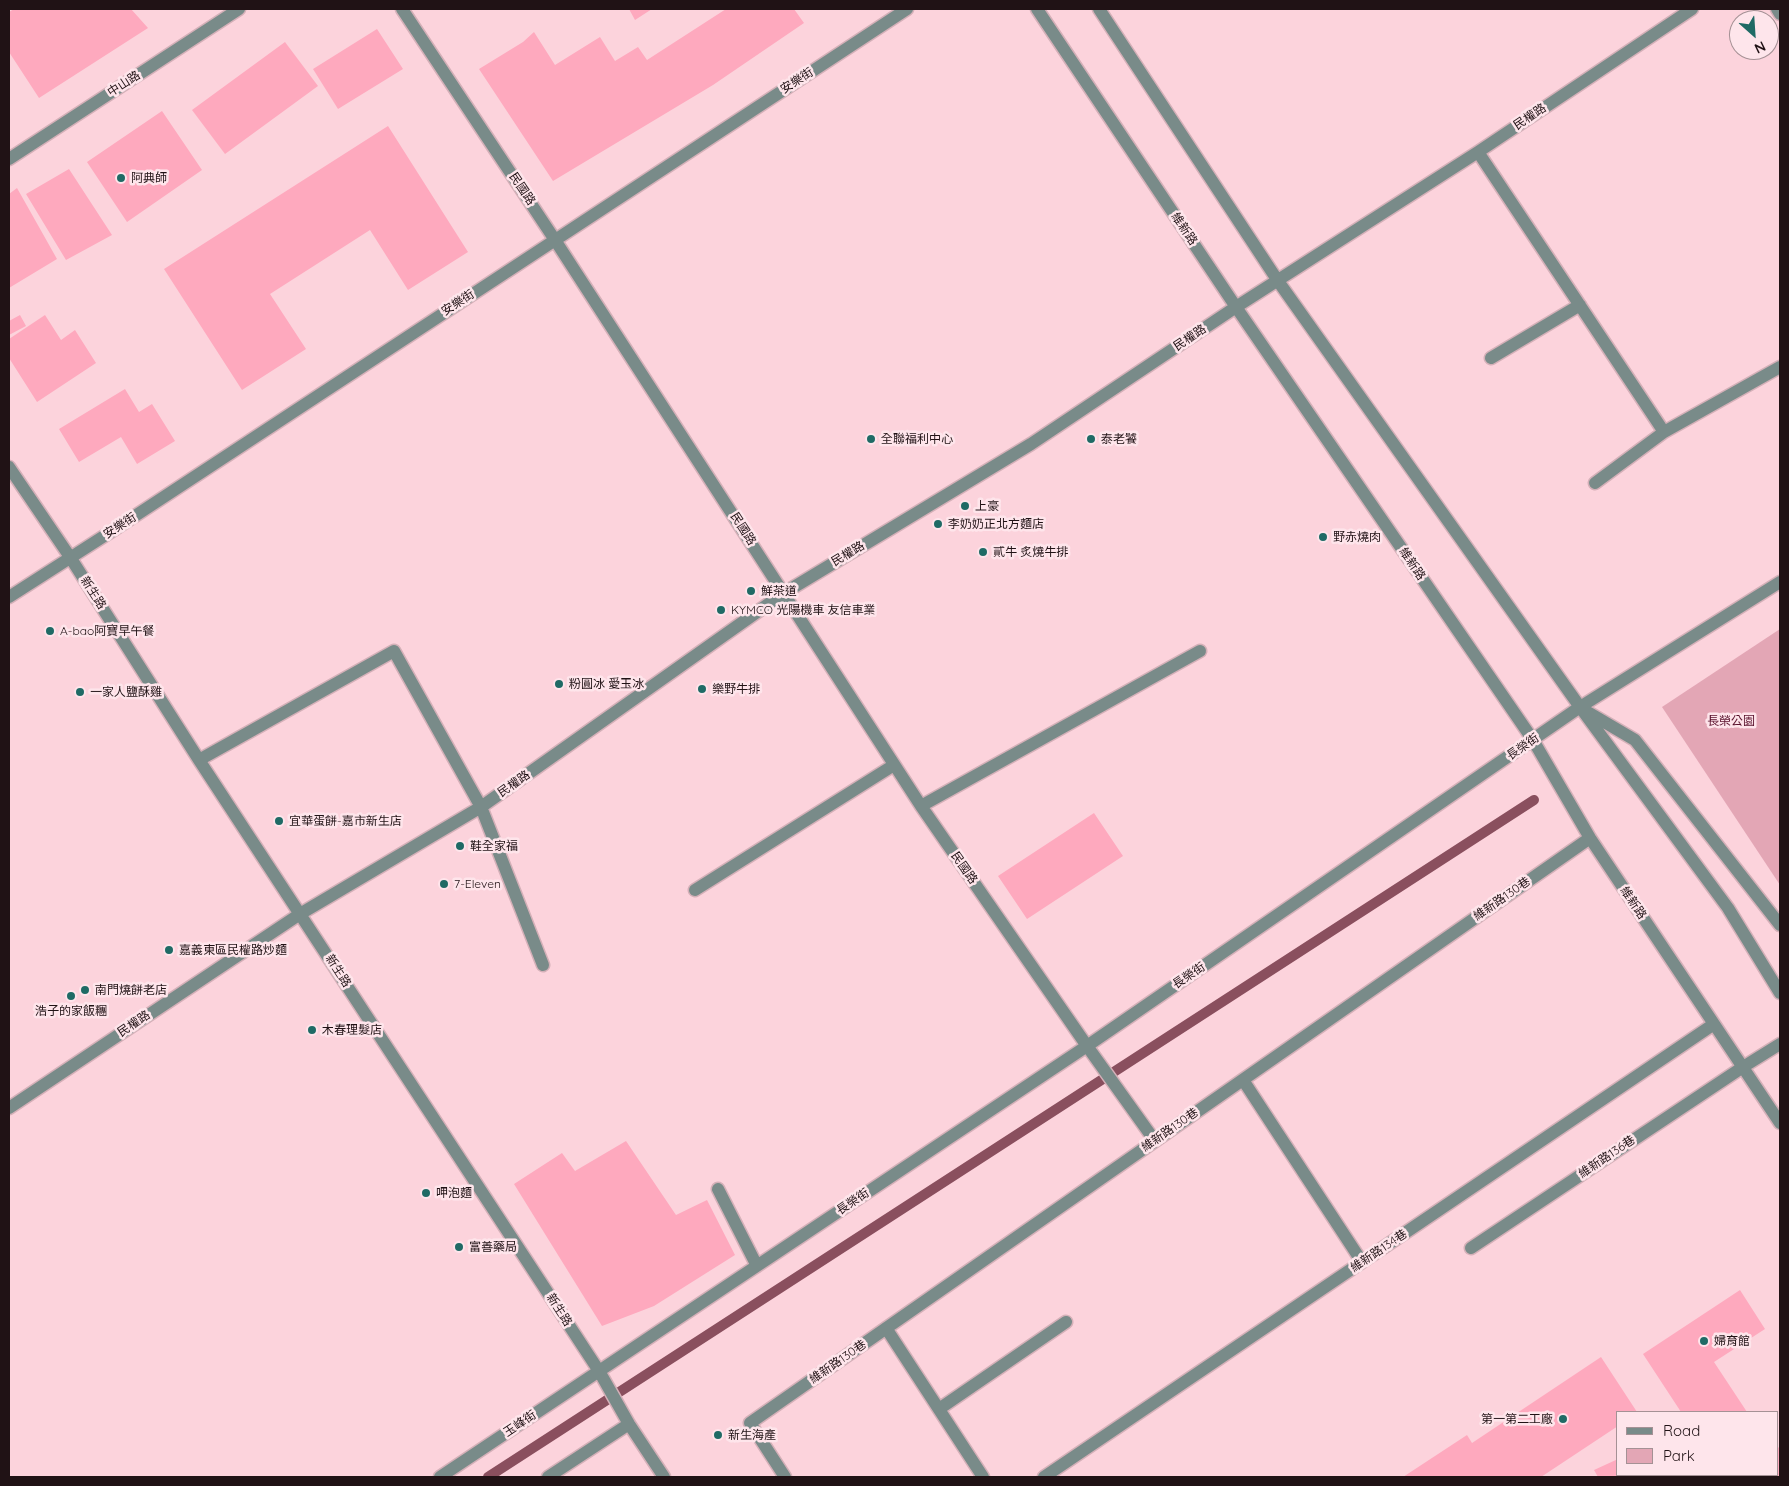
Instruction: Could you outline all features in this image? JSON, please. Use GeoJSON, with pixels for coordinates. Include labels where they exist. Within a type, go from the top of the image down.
{"type":"FeatureCollection","features":[{"type":"Feature","properties":{"kind":"street","name":"中山路"},"geometry":{"type":"LineString","coordinates":[[9,159],[239,9]]}},
{"type":"Feature","properties":{"kind":"street","name":"民國路"},"geometry":{"type":"LineString","coordinates":[[402,9],[555,240],[921,806],[1155,1141]]}},
{"type":"Feature","properties":{"kind":"street","name":"安樂街"},"geometry":{"type":"LineString","coordinates":[[9,597],[907,9]]}},
{"type":"Feature","properties":{"kind":"street","name":"維新路"},"geometry":{"type":"LineString","coordinates":[[1037,9],[1236,307],[1533,740],[1590,838],[1780,1123]]}},
{"type":"Feature","properties":{"kind":"street"},"geometry":{"type":"LineString","coordinates":[[1098,9],[1278,281],[1580,707],[1728,908],[1780,993]]}},
{"type":"Feature","properties":{"kind":"street","name":"民權路"},"geometry":{"type":"LineString","coordinates":[[9,1108],[300,914],[481,807],[784,593],[1031,444],[1236,307],[1478,152],[1692,9]]}},
{"type":"Feature","properties":{"kind":"street"},"geometry":{"type":"LineString","coordinates":[[1776,9],[1780,14]]}},
{"type":"Feature","properties":{"kind":"street"},"geometry":{"type":"LineString","coordinates":[[1478,152],[1664,432]]}},
{"type":"Feature","properties":{"kind":"street"},"geometry":{"type":"LineString","coordinates":[[1491,358],[1580,305]]}},
{"type":"Feature","properties":{"kind":"street"},"geometry":{"type":"LineString","coordinates":[[1596,483],[1664,432],[1780,367]]}},
{"type":"Feature","properties":{"kind":"street","name":"新生路"},"geometry":{"type":"LineString","coordinates":[[9,467],[70,557],[199,760],[602,1376],[629,1424],[664,1477]]}},
{"type":"Feature","properties":{"kind":"street","name":"長榮街"},"geometry":{"type":"LineString","coordinates":[[602,1376],[757,1266],[1088,1046],[1580,707],[1780,582]]}},
{"type":"Feature","properties":{"kind":"street"},"geometry":{"type":"LineString","coordinates":[[199,760],[394,651],[481,807],[543,965]]}},
{"type":"Feature","properties":{"kind":"street"},"geometry":{"type":"LineString","coordinates":[[921,806],[1200,651]]}},
{"type":"Feature","properties":{"kind":"street"},"geometry":{"type":"LineString","coordinates":[[1580,707],[1635,740],[1780,925]]}},
{"type":"Feature","properties":{"kind":"street"},"geometry":{"type":"LineString","coordinates":[[695,890],[894,765]]}},
{"type":"Feature","properties":{"kind":"street","name":"維新路130巷"},"geometry":{"type":"LineString","coordinates":[[784,1477],[750,1423],[1590,838]]}},
{"type":"Feature","properties":{"kind":"street","name":"維新路134巷"},"geometry":{"type":"LineString","coordinates":[[1044,1477],[1714,1024]]}},
{"type":"Feature","properties":{"kind":"street","name":"維新路136巷"},"geometry":{"type":"LineString","coordinates":[[1471,1248],[1780,1044]]}},
{"type":"Feature","properties":{"kind":"street"},"geometry":{"type":"LineString","coordinates":[[1243,1080],[1362,1262]]}},
{"type":"Feature","properties":{"kind":"street"},"geometry":{"type":"LineString","coordinates":[[718,1189],[757,1266]]}},
{"type":"Feature","properties":{"kind":"street"},"geometry":{"type":"LineString","coordinates":[[939,1409],[1066,1322]]}},
{"type":"Feature","properties":{"kind":"street"},"geometry":{"type":"LineString","coordinates":[[886,1328],[983,1477]]}},
{"type":"Feature","properties":{"kind":"street","name":"玉峰街"},"geometry":{"type":"LineString","coordinates":[[440,1477],[602,1376]]}},
{"type":"Feature","properties":{"kind":"street"},"geometry":{"type":"LineString","coordinates":[[548,1477],[629,1424]]}},
{"type":"Feature","properties":{"kind":"green space","name":"長榮公園"},"geometry":{"type":"Polygon","coordinates":[[[1780,629],[1780,885],[1662,707],[1780,629]]]}},
{"type":"Feature","properties":{"kind":"building"},"geometry":{"type":"Polygon","coordinates":[[[14,9],[131,9],[148,28],[39,98],[9,52],[9,12],[14,9]]]}},
{"type":"Feature","properties":{"kind":"building"},"geometry":{"type":"Polygon","coordinates":[[[629,9],[652,9],[635,20],[629,9]]]}},
{"type":"Feature","properties":{"kind":"building"},"geometry":{"type":"Polygon","coordinates":[[[726,9],[794,9],[804,23],[713,85],[553,181],[479,69],[523,42],[534,32],[555,65],[600,37],[615,61],[638,47],[647,60],[726,9]]]}},
{"type":"Feature","properties":{"kind":"building"},"geometry":{"type":"Polygon","coordinates":[[[377,29],[403,69],[338,109],[313,69],[377,29]]]}},
{"type":"Feature","properties":{"kind":"building"},"geometry":{"type":"Polygon","coordinates":[[[285,42],[318,86],[225,154],[192,110],[285,42]]]}},
{"type":"Feature","properties":{"kind":"building"},"geometry":{"type":"Polygon","coordinates":[[[162,111],[202,170],[127,222],[87,162],[162,111]]]}},
{"type":"Feature","properties":{"kind":"building"},"geometry":{"type":"Polygon","coordinates":[[[388,126],[468,252],[408,290],[370,230],[270,294],[306,349],[242,390],[164,269],[388,126]]]}},
{"type":"Feature","properties":{"kind":"building"},"geometry":{"type":"Polygon","coordinates":[[[69,169],[112,235],[66,260],[26,194],[69,169]]]}},
{"type":"Feature","properties":{"kind":"building"},"geometry":{"type":"Polygon","coordinates":[[[17,188],[57,259],[9,288],[9,194],[17,188]]]}},
{"type":"Feature","properties":{"kind":"building"},"geometry":{"type":"Polygon","coordinates":[[[20,315],[26,326],[9,335],[9,321],[20,315]]]}},
{"type":"Feature","properties":{"kind":"building"},"geometry":{"type":"Polygon","coordinates":[[[45,315],[61,340],[75,330],[96,363],[37,402],[9,358],[9,339],[45,315]]]}},
{"type":"Feature","properties":{"kind":"building"},"geometry":{"type":"Polygon","coordinates":[[[125,389],[139,412],[152,404],[175,441],[137,464],[121,437],[79,462],[59,429],[125,389]]]}},
{"type":"Feature","properties":{"kind":"building"},"geometry":{"type":"Polygon","coordinates":[[[1094,813],[1123,856],[1027,919],[998,876],[1094,813]]]}},
{"type":"Feature","properties":{"kind":"building"},"geometry":{"type":"Polygon","coordinates":[[[626,1141],[676,1215],[707,1200],[735,1255],[654,1306],[602,1326],[514,1184],[562,1153],[575,1171],[626,1141]]]}},
{"type":"Feature","properties":{"kind":"building","name":"婦育館"},"geometry":{"type":"Polygon","coordinates":[[[1740,1290],[1765,1329],[1714,1362],[1746,1411],[1680,1411],[1643,1354],[1740,1290]]]}},
{"type":"Feature","properties":{"kind":"building","name":"第一第二工廠"},"geometry":{"type":"Polygon","coordinates":[[[1601,1357],[1636,1411],[1616,1411],[1616,1427],[1541,1477],[1403,1477],[1467,1435],[1472,1443],[1601,1357]]]}},
{"type":"Feature","properties":{"kind":"building"},"geometry":{"type":"Polygon","coordinates":[[[1779,1447],[1780,1477],[1723,1476],[1779,1476],[1779,1447]]]}},
{"type":"Feature","properties":{"kind":"building"},"geometry":{"type":"Polygon","coordinates":[[[1616,1460],[1616,1476],[1664,1477],[1598,1477],[1594,1470],[1616,1460]]]}},
{"type":"Feature","properties":{"kind":"waterway"},"geometry":{"type":"LineString","coordinates":[[488,1477],[1534,800]]}},
{"type":"Feature","properties":{"kind":"place","name":"阿典師"},"geometry":{"type":"Point","coordinates":[121,178]}},
{"type":"Feature","properties":{"kind":"place","name":"全聯福利中心"},"geometry":{"type":"Point","coordinates":[871,439]}},
{"type":"Feature","properties":{"kind":"place","name":"泰老饕"},"geometry":{"type":"Point","coordinates":[1091,439]}},
{"type":"Feature","properties":{"kind":"place","name":"上豪"},"geometry":{"type":"Point","coordinates":[965,506]}},
{"type":"Feature","properties":{"kind":"place","name":"李奶奶正北方麵店"},"geometry":{"type":"Point","coordinates":[938,524]}},
{"type":"Feature","properties":{"kind":"place","name":"野赤燒肉"},"geometry":{"type":"Point","coordinates":[1323,537]}},
{"type":"Feature","properties":{"kind":"place","name":"貳牛 炙燒牛排"},"geometry":{"type":"Point","coordinates":[983,552]}},
{"type":"Feature","properties":{"kind":"place","name":"鮮茶道"},"geometry":{"type":"Point","coordinates":[751,591]}},
{"type":"Feature","properties":{"kind":"place","name":"KYMCO 光陽機車 友信車業"},"geometry":{"type":"Point","coordinates":[721,610]}},
{"type":"Feature","properties":{"kind":"place","name":"A-bao阿寶早午餐"},"geometry":{"type":"Point","coordinates":[50,631]}},
{"type":"Feature","properties":{"kind":"place","name":"粉圓冰 愛玉冰"},"geometry":{"type":"Point","coordinates":[559,684]}},
{"type":"Feature","properties":{"kind":"place","name":"樂野牛排"},"geometry":{"type":"Point","coordinates":[702,689]}},
{"type":"Feature","properties":{"kind":"place","name":"一家人鹽酥雞"},"geometry":{"type":"Point","coordinates":[80,692]}},
{"type":"Feature","properties":{"kind":"place","name":"宜華蛋餅-嘉市新生店"},"geometry":{"type":"Point","coordinates":[279,821]}},
{"type":"Feature","properties":{"kind":"place","name":"鞋全家福"},"geometry":{"type":"Point","coordinates":[460,846]}},
{"type":"Feature","properties":{"kind":"place","name":"7-Eleven"},"geometry":{"type":"Point","coordinates":[444,884]}},
{"type":"Feature","properties":{"kind":"place","name":"嘉義東區民權路炒麵"},"geometry":{"type":"Point","coordinates":[169,950]}},
{"type":"Feature","properties":{"kind":"place","name":"南門燒餅老店"},"geometry":{"type":"Point","coordinates":[85,990]}},
{"type":"Feature","properties":{"kind":"place","name":"浩子的家飯糰"},"geometry":{"type":"Point","coordinates":[71,996]}},
{"type":"Feature","properties":{"kind":"place","name":"木春理髮店"},"geometry":{"type":"Point","coordinates":[312,1030]}},
{"type":"Feature","properties":{"kind":"place","name":"呷泡麵"},"geometry":{"type":"Point","coordinates":[426,1193]}},
{"type":"Feature","properties":{"kind":"place","name":"富善藥局"},"geometry":{"type":"Point","coordinates":[459,1247]}},
{"type":"Feature","properties":{"kind":"place","name":"婦育館"},"geometry":{"type":"Point","coordinates":[1704,1341]}},
{"type":"Feature","properties":{"kind":"place","name":"第一第二工廠"},"geometry":{"type":"Point","coordinates":[1563,1419]}},
{"type":"Feature","properties":{"kind":"place","name":"新生海產"},"geometry":{"type":"Point","coordinates":[718,1435]}}]}
